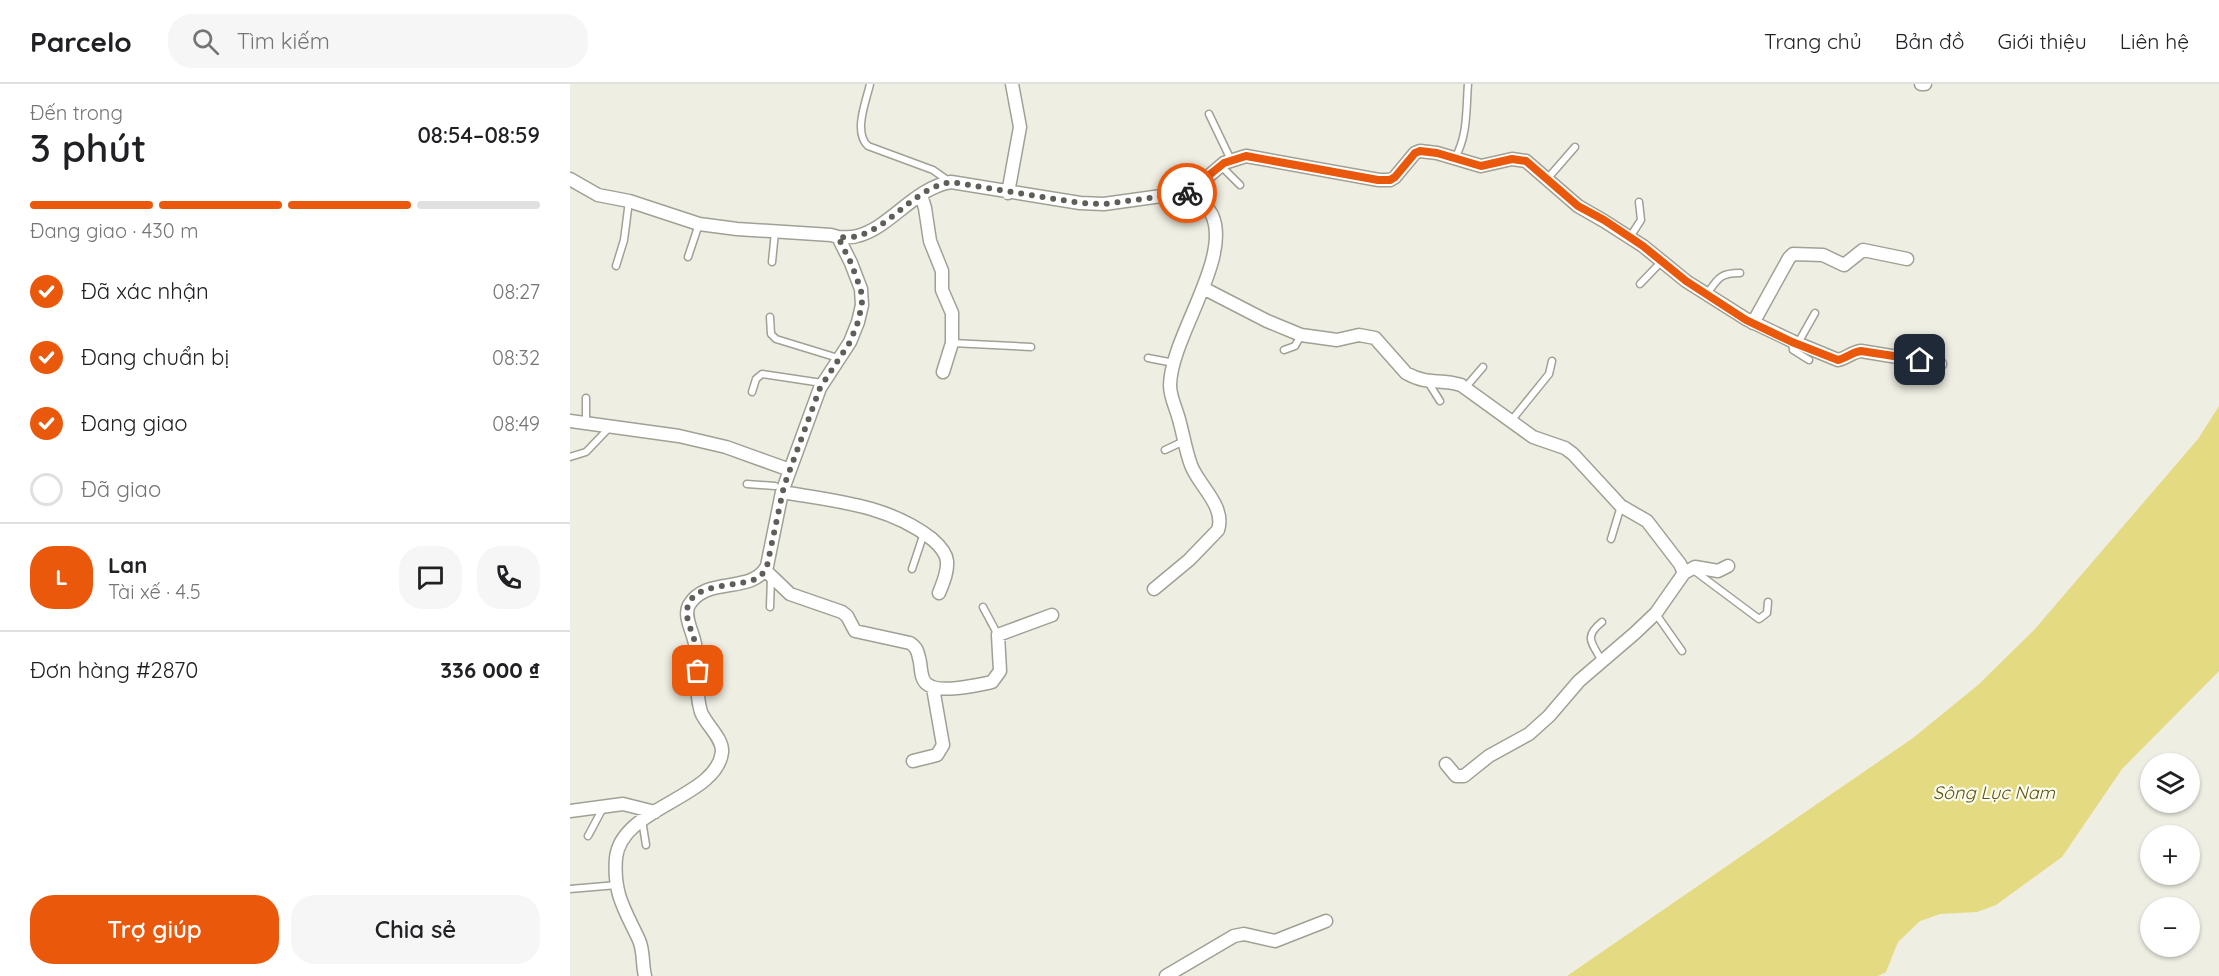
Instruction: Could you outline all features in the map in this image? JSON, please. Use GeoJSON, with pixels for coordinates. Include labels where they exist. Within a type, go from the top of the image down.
{"type":"FeatureCollection","features":[{"type":"Feature","properties":{"kind":"street"},"geometry":{"type":"LineString","coordinates":[[1008,193],[1020,127],[1012,84]]}},
{"type":"Feature","properties":{"kind":"street"},"geometry":{"type":"LineString","coordinates":[[570,179],[598,195],[629,201],[699,224],[838,237],[856,236],[870,230],[921,195],[937,186],[951,182],[1008,193],[1104,204],[1190,192],[1226,163],[1246,156],[1335,173],[1390,180],[1401,171],[1415,153],[1420,151],[1437,153],[1481,166],[1519,159],[1526,161],[1548,178],[1578,206],[1630,237],[1661,262],[1753,323],[1838,360],[1861,351],[1940,364]]}},
{"type":"Feature","properties":{"kind":"street"},"geometry":{"type":"LineString","coordinates":[[1154,589],[1189,560],[1218,530],[1220,524],[1218,512],[1192,468],[1170,386],[1174,364],[1186,327],[1210,269],[1215,230],[1211,213],[1203,202],[1190,192]]}},
{"type":"Feature","properties":{"kind":"street"},"geometry":{"type":"LineString","coordinates":[[921,195],[930,241],[942,271],[942,290],[952,313],[952,343],[943,372]]}},
{"type":"Feature","properties":{"kind":"street"},"geometry":{"type":"LineString","coordinates":[[768,573],[780,488],[790,470],[823,383],[850,342],[862,304],[858,281],[838,237]]}},
{"type":"Feature","properties":{"kind":"street"},"geometry":{"type":"LineString","coordinates":[[1753,323],[1793,254],[1823,255],[1844,265],[1863,250],[1907,259]]}},
{"type":"Feature","properties":{"kind":"street"},"geometry":{"type":"LineString","coordinates":[[1203,288],[1267,321],[1301,334],[1337,340],[1359,335],[1375,338],[1406,373],[1420,380],[1453,382],[1465,388],[1533,436],[1565,448],[1573,454],[1621,506],[1647,521],[1688,571]]}},
{"type":"Feature","properties":{"kind":"street"},"geometry":{"type":"LineString","coordinates":[[570,421],[707,442],[790,470]]}},
{"type":"Feature","properties":{"kind":"street"},"geometry":{"type":"LineString","coordinates":[[780,488],[889,514],[924,533],[946,554],[948,563],[939,593]]}},
{"type":"Feature","properties":{"kind":"street"},"geometry":{"type":"LineString","coordinates":[[1446,764],[1456,776],[1464,776],[1489,756],[1529,734],[1549,716],[1579,681],[1656,613],[1688,571],[1698,567],[1718,571],[1728,566]]}},
{"type":"Feature","properties":{"kind":"street"},"geometry":{"type":"LineString","coordinates":[[768,573],[790,594],[842,612],[847,616],[855,631],[915,646],[922,678],[926,684],[933,687],[962,688],[992,682],[1000,671],[998,635],[1052,615]]}},
{"type":"Feature","properties":{"kind":"street"},"geometry":{"type":"LineString","coordinates":[[645,976],[640,942],[619,900],[618,848],[625,835],[642,819],[677,799],[708,776],[720,759],[722,750],[721,744],[704,719],[698,700],[695,645],[687,614],[688,607],[701,592],[757,579],[768,573]]}},
{"type":"Feature","properties":{"kind":"street"},"geometry":{"type":"LineString","coordinates":[[913,761],[937,754],[943,745],[933,687]]}},
{"type":"Feature","properties":{"kind":"street"},"geometry":{"type":"LineString","coordinates":[[570,811],[623,804],[655,812]]}},
{"type":"Feature","properties":{"kind":"street"},"geometry":{"type":"LineString","coordinates":[[1166,976],[1239,934],[1275,941],[1326,921]]}},
{"type":"Feature","properties":{"kind":"lane"},"geometry":{"type":"LineString","coordinates":[[870,84],[860,133],[862,141],[868,146],[933,170],[951,182]]}},
{"type":"Feature","properties":{"kind":"lane"},"geometry":{"type":"LineString","coordinates":[[1455,158],[1462,142],[1468,84]]}},
{"type":"Feature","properties":{"kind":"lane"},"geometry":{"type":"LineString","coordinates":[[1209,114],[1226,163],[1240,185]]}},
{"type":"Feature","properties":{"kind":"lane"},"geometry":{"type":"LineString","coordinates":[[1548,178],[1575,147]]}},
{"type":"Feature","properties":{"kind":"lane"},"geometry":{"type":"LineString","coordinates":[[616,266],[624,240],[629,201]]}},
{"type":"Feature","properties":{"kind":"lane"},"geometry":{"type":"LineString","coordinates":[[1630,237],[1641,220],[1639,202]]}},
{"type":"Feature","properties":{"kind":"lane"},"geometry":{"type":"LineString","coordinates":[[688,257],[699,224]]}},
{"type":"Feature","properties":{"kind":"lane"},"geometry":{"type":"LineString","coordinates":[[772,262],[775,232]]}},
{"type":"Feature","properties":{"kind":"lane"},"geometry":{"type":"LineString","coordinates":[[1640,284],[1661,262]]}},
{"type":"Feature","properties":{"kind":"lane"},"geometry":{"type":"LineString","coordinates":[[1707,294],[1720,276],[1726,273],[1740,273]]}},
{"type":"Feature","properties":{"kind":"lane"},"geometry":{"type":"LineString","coordinates":[[1809,360],[1793,350],[1795,343],[1815,313]]}},
{"type":"Feature","properties":{"kind":"lane"},"geometry":{"type":"LineString","coordinates":[[770,318],[771,334],[776,339],[838,358]]}},
{"type":"Feature","properties":{"kind":"lane"},"geometry":{"type":"LineString","coordinates":[[1284,350],[1295,346],[1301,334]]}},
{"type":"Feature","properties":{"kind":"lane"},"geometry":{"type":"LineString","coordinates":[[952,343],[1031,347]]}},
{"type":"Feature","properties":{"kind":"lane"},"geometry":{"type":"LineString","coordinates":[[1148,358],[1174,364]]}},
{"type":"Feature","properties":{"kind":"lane"},"geometry":{"type":"LineString","coordinates":[[1511,422],[1549,374],[1552,361]]}},
{"type":"Feature","properties":{"kind":"lane"},"geometry":{"type":"LineString","coordinates":[[1465,388],[1483,367]]}},
{"type":"Feature","properties":{"kind":"lane"},"geometry":{"type":"LineString","coordinates":[[752,392],[756,379],[762,374],[823,383]]}},
{"type":"Feature","properties":{"kind":"lane"},"geometry":{"type":"LineString","coordinates":[[1427,381],[1440,401]]}},
{"type":"Feature","properties":{"kind":"lane"},"geometry":{"type":"LineString","coordinates":[[586,398],[586,424]]}},
{"type":"Feature","properties":{"kind":"lane"},"geometry":{"type":"LineString","coordinates":[[570,457],[586,452],[610,428]]}},
{"type":"Feature","properties":{"kind":"lane"},"geometry":{"type":"LineString","coordinates":[[1166,450],[1185,441]]}},
{"type":"Feature","properties":{"kind":"lane"},"geometry":{"type":"LineString","coordinates":[[747,484],[780,488]]}},
{"type":"Feature","properties":{"kind":"lane"},"geometry":{"type":"LineString","coordinates":[[1611,540],[1621,506]]}},
{"type":"Feature","properties":{"kind":"lane"},"geometry":{"type":"LineString","coordinates":[[912,569],[924,533]]}},
{"type":"Feature","properties":{"kind":"lane"},"geometry":{"type":"LineString","coordinates":[[1688,571],[1759,619],[1767,613],[1768,602]]}},
{"type":"Feature","properties":{"kind":"lane"},"geometry":{"type":"LineString","coordinates":[[768,573],[770,607]]}},
{"type":"Feature","properties":{"kind":"lane"},"geometry":{"type":"LineString","coordinates":[[983,607],[998,635]]}},
{"type":"Feature","properties":{"kind":"lane"},"geometry":{"type":"LineString","coordinates":[[1656,613],[1682,651]]}},
{"type":"Feature","properties":{"kind":"lane"},"geometry":{"type":"LineString","coordinates":[[1602,622],[1591,630],[1590,635],[1591,642],[1602,661]]}},
{"type":"Feature","properties":{"kind":"lane"},"geometry":{"type":"LineString","coordinates":[[588,836],[604,806]]}},
{"type":"Feature","properties":{"kind":"lane"},"geometry":{"type":"LineString","coordinates":[[642,819],[646,844]]}},
{"type":"Feature","properties":{"kind":"lane"},"geometry":{"type":"LineString","coordinates":[[570,889],[618,885]]}},
{"type":"Feature","properties":{"kind":"water","name":"Sông Lục Nam"},"geometry":{"type":"Polygon","coordinates":[[[2219,406],[2219,671],[2122,769],[2062,857],[1996,905],[1977,912],[1940,914],[1920,921],[1898,942],[1886,972],[1878,976],[1567,976],[1913,738],[1978,685],[2034,630],[2198,439],[2219,406]]]}},
{"type":"Feature","properties":{"kind":"way so far"},"geometry":{"type":"LineString","coordinates":[[698,671],[695,645],[687,614],[688,607],[701,592],[757,579],[763,573],[767,566],[784,486],[820,388],[850,342],[858,322],[862,304],[861,290],[838,237],[856,236],[870,230],[921,195],[937,186],[951,182],[1080,203],[1104,204],[1187,193]]}},
{"type":"Feature","properties":{"kind":"route"},"geometry":{"type":"LineString","coordinates":[[1187,193],[1224,163],[1246,156],[1378,180],[1390,180],[1395,177],[1415,153],[1420,151],[1437,153],[1481,166],[1519,159],[1526,161],[1548,178],[1578,206],[1643,246],[1670,270],[1746,320],[1792,342],[1838,360],[1861,351],[1920,360]]}}]}
